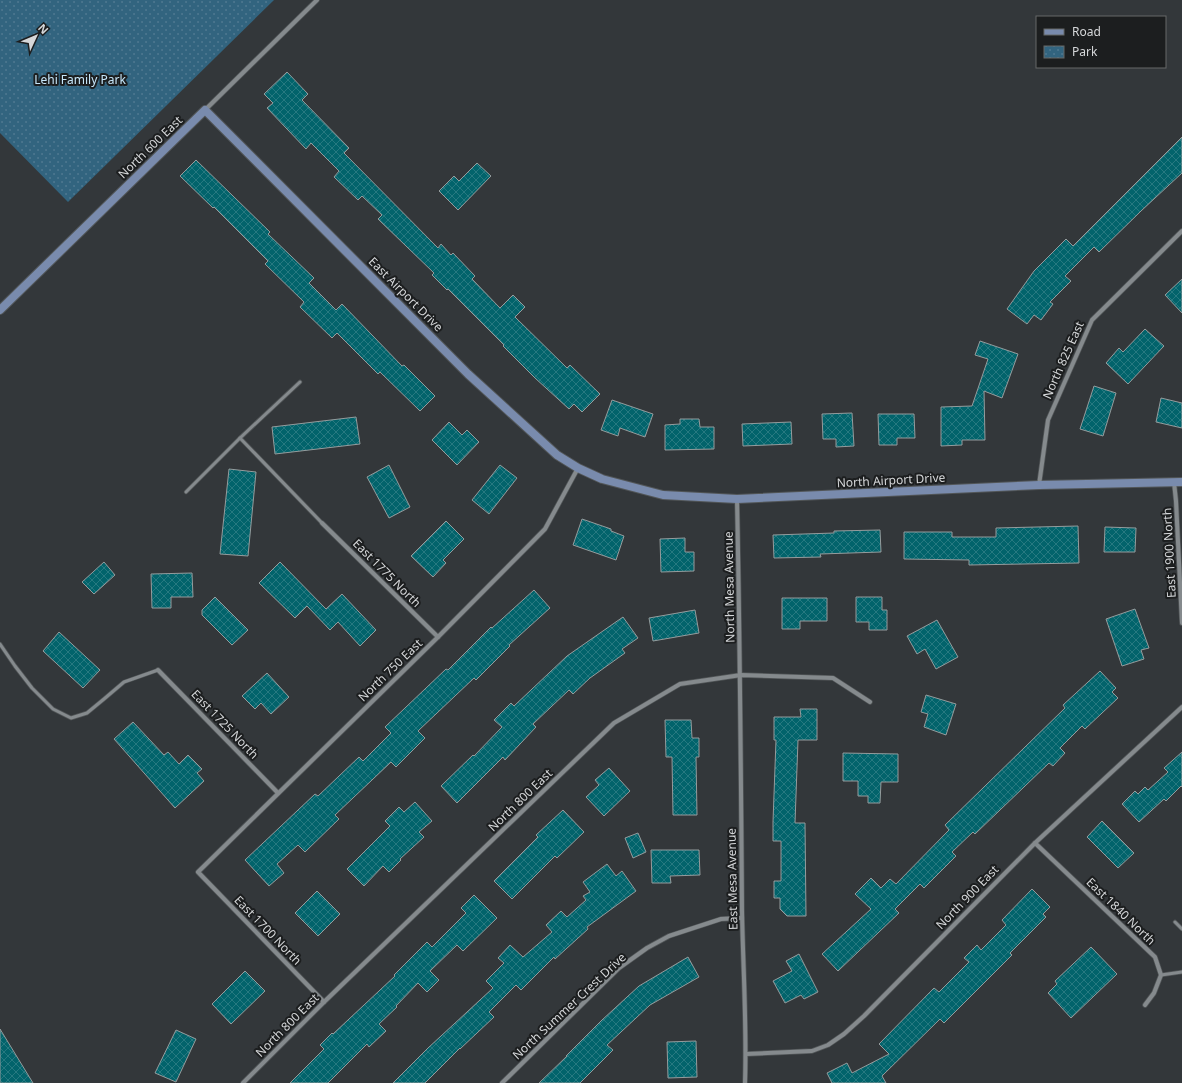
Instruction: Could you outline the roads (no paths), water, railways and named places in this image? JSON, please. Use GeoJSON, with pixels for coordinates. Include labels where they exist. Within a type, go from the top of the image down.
{"type":"FeatureCollection","features":[{"type":"Feature","properties":{"kind":"street","name":"North 600 East"},"geometry":{"type":"LineString","coordinates":[[0,310],[317,0]]}},
{"type":"Feature","properties":{"kind":"street","name":"East Airport Drive"},"geometry":{"type":"LineString","coordinates":[[205,110],[468,374],[557,454],[578,468],[602,479]]}},
{"type":"Feature","properties":{"kind":"street","name":"North 825 East"},"geometry":{"type":"LineString","coordinates":[[1039,485],[1048,420],[1092,320],[1182,232]]}},
{"type":"Feature","properties":{"kind":"street","name":"North 750 East"},"geometry":{"type":"LineString","coordinates":[[198,872],[438,637],[545,529],[578,468]]}},
{"type":"Feature","properties":{"kind":"street","name":"North Airport Drive"},"geometry":{"type":"LineString","coordinates":[[602,479],[663,495],[737,499],[1039,485],[1178,482]]}},
{"type":"Feature","properties":{"kind":"street","name":"East 1900 North"},"geometry":{"type":"LineString","coordinates":[[1178,482],[1176,500],[1182,624]]}},
{"type":"Feature","properties":{"kind":"street","name":"North Mesa Avenue"},"geometry":{"type":"LineString","coordinates":[[737,499],[741,675]]}},
{"type":"Feature","properties":{"kind":"street","name":"East 1775 North"},"geometry":{"type":"LineString","coordinates":[[322,523],[438,637]]}},
{"type":"Feature","properties":{"kind":"street","name":"East 1725 North"},"geometry":{"type":"LineString","coordinates":[[158,670],[278,793]]}},
{"type":"Feature","properties":{"kind":"street","name":"North 800 East"},"geometry":{"type":"LineString","coordinates":[[243,1083],[324,1002],[614,723],[680,684],[741,675],[833,678],[870,702]]}},
{"type":"Feature","properties":{"kind":"street","name":"East Mesa Avenue"},"geometry":{"type":"LineString","coordinates":[[741,675],[742,918],[746,1054],[745,1083]]}},
{"type":"Feature","properties":{"kind":"street","name":"North 900 East"},"geometry":{"type":"LineString","coordinates":[[746,1054],[812,1052],[828,1045],[844,1034],[864,1016],[1035,843],[1182,707]]}},
{"type":"Feature","properties":{"kind":"street","name":"East 1840 North"},"geometry":{"type":"LineString","coordinates":[[1035,843],[1155,958],[1161,974]]}},
{"type":"Feature","properties":{"kind":"street","name":"East 1700 North"},"geometry":{"type":"LineString","coordinates":[[198,872],[324,1002]]}},
{"type":"Feature","properties":{"kind":"street","name":"North Summer Crest Drive"},"geometry":{"type":"LineString","coordinates":[[502,1083],[619,968],[647,948],[670,936],[722,919],[742,918]]}},
{"type":"Feature","properties":{"kind":"street"},"geometry":{"type":"LineString","coordinates":[[1145,1005],[1154,993],[1161,974]]}},
{"type":"Feature","properties":{"kind":"lane"},"geometry":{"type":"LineString","coordinates":[[186,492],[240,438],[300,382]]}},
{"type":"Feature","properties":{"kind":"lane"},"geometry":{"type":"LineString","coordinates":[[240,438],[322,523]]}},
{"type":"Feature","properties":{"kind":"lane"},"geometry":{"type":"LineString","coordinates":[[0,644],[32,688],[53,709],[70,718],[87,713],[124,682],[158,670]]}},
{"type":"Feature","properties":{"kind":"lane"},"geometry":{"type":"LineString","coordinates":[[1175,922],[1182,929]]}},
{"type":"Feature","properties":{"kind":"lane"},"geometry":{"type":"LineString","coordinates":[[1161,974],[1182,972]]}},
{"type":"Feature","properties":{"kind":"park label","name":"Lehi Family Park"},"geometry":{"type":"Point","coordinates":[80,79]}}]}
